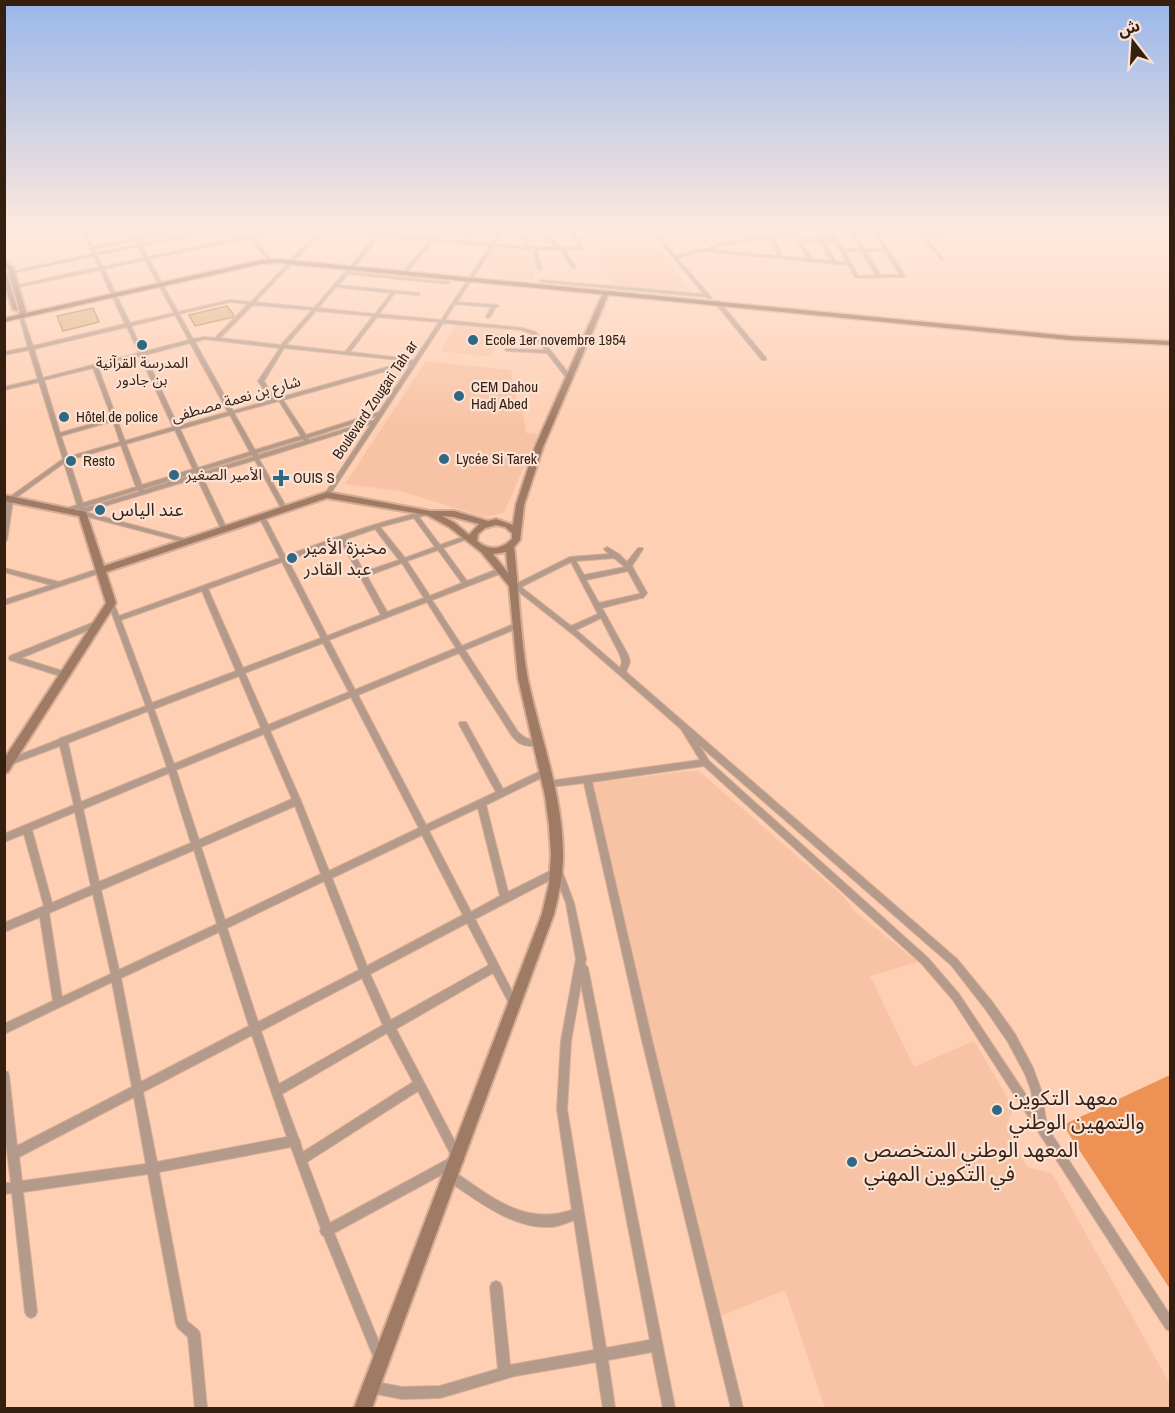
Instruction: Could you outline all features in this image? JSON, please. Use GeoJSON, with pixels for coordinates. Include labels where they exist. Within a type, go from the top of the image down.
{"type":"FeatureCollection","features":[{"type":"Feature","properties":{"kind":"main road"},"geometry":{"type":"LineString","coordinates":[[4,320],[114,295]]}},
{"type":"Feature","properties":{"kind":"main road"},"geometry":{"type":"LineString","coordinates":[[635,295],[712,300],[1070,338],[1170,341]]}},
{"type":"Feature","properties":{"kind":"street"},"geometry":{"type":"LineString","coordinates":[[12,295],[16,314],[21,316],[111,603],[172,770],[255,1028],[326,1231],[381,1362]]}},
{"type":"Feature","properties":{"kind":"street"},"geometry":{"type":"LineString","coordinates":[[114,295],[224,529]]}},
{"type":"Feature","properties":{"kind":"street"},"geometry":{"type":"LineString","coordinates":[[165,295],[285,510]]}},
{"type":"Feature","properties":{"kind":"street"},"geometry":{"type":"LineString","coordinates":[[217,339],[260,295]]}},
{"type":"Feature","properties":{"kind":"street"},"geometry":{"type":"LineString","coordinates":[[306,439],[261,381],[283,346],[329,295]]}},
{"type":"Feature","properties":{"kind":"street"},"geometry":{"type":"LineString","coordinates":[[347,353],[392,295]]}},
{"type":"Feature","properties":{"kind":"street","name":"Boulevard Zougari Tah ar"},"geometry":{"type":"LineString","coordinates":[[327,495],[459,295]]}},
{"type":"Feature","properties":{"kind":"street"},"geometry":{"type":"LineString","coordinates":[[484,550],[498,551],[510,547],[516,540],[520,505],[539,447],[605,295]]}},
{"type":"Feature","properties":{"kind":"street"},"geometry":{"type":"LineString","coordinates":[[666,295],[712,300]]}},
{"type":"Feature","properties":{"kind":"street"},"geometry":{"type":"LineString","coordinates":[[708,295],[764,359]]}},
{"type":"Feature","properties":{"kind":"street"},"geometry":{"type":"LineString","coordinates":[[4,354],[230,301],[253,302],[522,329],[534,333],[570,379]]}},
{"type":"Feature","properties":{"kind":"street"},"geometry":{"type":"LineString","coordinates":[[454,303],[495,306],[488,317]]}},
{"type":"Feature","properties":{"kind":"street"},"geometry":{"type":"LineString","coordinates":[[186,332],[207,336],[228,327]]}},
{"type":"Feature","properties":{"kind":"street"},"geometry":{"type":"LineString","coordinates":[[4,388],[204,338],[416,361]]}},
{"type":"Feature","properties":{"kind":"street"},"geometry":{"type":"LineString","coordinates":[[507,350],[549,352]]}},
{"type":"Feature","properties":{"kind":"street","name":"شارع بن نعمة مصطفى"},"geometry":{"type":"LineString","coordinates":[[6,501],[66,459],[416,361]]}},
{"type":"Feature","properties":{"kind":"street"},"geometry":{"type":"LineString","coordinates":[[95,366],[125,443],[140,490]]}},
{"type":"Feature","properties":{"kind":"street"},"geometry":{"type":"LineString","coordinates":[[4,540],[6,501],[64,511],[82,510],[382,413]]}},
{"type":"Feature","properties":{"kind":"street"},"geometry":{"type":"LineString","coordinates":[[58,435],[116,419]]}},
{"type":"Feature","properties":{"kind":"street"},"geometry":{"type":"LineString","coordinates":[[306,439],[376,421]]}},
{"type":"Feature","properties":{"kind":"street"},"geometry":{"type":"LineString","coordinates":[[4,603],[327,495],[429,513],[454,514],[487,524],[504,523],[516,532]]}},
{"type":"Feature","properties":{"kind":"street"},"geometry":{"type":"LineString","coordinates":[[504,523],[520,505]]}},
{"type":"Feature","properties":{"kind":"street"},"geometry":{"type":"LineString","coordinates":[[82,510],[187,541]]}},
{"type":"Feature","properties":{"kind":"street"},"geometry":{"type":"LineString","coordinates":[[117,619],[376,526],[415,515],[429,513],[452,525],[484,550],[514,585],[572,629],[954,962],[983,997],[1011,1037],[1036,1090],[1043,1131]]}},
{"type":"Feature","properties":{"kind":"street"},"geometry":{"type":"LineString","coordinates":[[415,515],[466,584]]}},
{"type":"Feature","properties":{"kind":"street"},"geometry":{"type":"LineString","coordinates":[[262,517],[514,1004]]}},
{"type":"Feature","properties":{"kind":"street"},"geometry":{"type":"LineString","coordinates":[[363,575],[440,547],[470,540],[474,533],[487,524]]}},
{"type":"Feature","properties":{"kind":"street"},"geometry":{"type":"LineString","coordinates":[[376,526],[403,560],[518,738],[527,743],[539,744]]}},
{"type":"Feature","properties":{"kind":"street"},"geometry":{"type":"LineString","coordinates":[[342,538],[385,615]]}},
{"type":"Feature","properties":{"kind":"street"},"geometry":{"type":"LineString","coordinates":[[363,1408],[459,1159],[548,915],[558,871],[558,844],[548,778],[524,679],[516,626],[510,547]]}},
{"type":"Feature","properties":{"kind":"street"},"geometry":{"type":"LineString","coordinates":[[598,606],[644,594],[644,590],[629,567],[607,549]]}},
{"type":"Feature","properties":{"kind":"street"},"geometry":{"type":"LineString","coordinates":[[583,578],[629,567],[640,549]]}},
{"type":"Feature","properties":{"kind":"street"},"geometry":{"type":"LineString","coordinates":[[514,585],[572,558],[617,556]]}},
{"type":"Feature","properties":{"kind":"street"},"geometry":{"type":"LineString","coordinates":[[572,558],[626,659],[626,666],[622,673]]}},
{"type":"Feature","properties":{"kind":"street"},"geometry":{"type":"LineString","coordinates":[[4,570],[59,584]]}},
{"type":"Feature","properties":{"kind":"street"},"geometry":{"type":"LineString","coordinates":[[6,765],[63,740],[500,571]]}},
{"type":"Feature","properties":{"kind":"street"},"geometry":{"type":"LineString","coordinates":[[204,588],[297,801],[325,878],[364,971],[390,1028],[459,1159]]}},
{"type":"Feature","properties":{"kind":"street"},"geometry":{"type":"LineString","coordinates":[[6,765],[111,603]]}},
{"type":"Feature","properties":{"kind":"street"},"geometry":{"type":"LineString","coordinates":[[572,629],[602,615]]}},
{"type":"Feature","properties":{"kind":"street"},"geometry":{"type":"LineString","coordinates":[[13,658],[100,623]]}},
{"type":"Feature","properties":{"kind":"street"},"geometry":{"type":"LineString","coordinates":[[4,838],[516,626]]}},
{"type":"Feature","properties":{"kind":"street"},"geometry":{"type":"LineString","coordinates":[[4,656],[66,675]]}},
{"type":"Feature","properties":{"kind":"street"},"geometry":{"type":"LineString","coordinates":[[463,724],[501,793]]}},
{"type":"Feature","properties":{"kind":"street"},"geometry":{"type":"LineString","coordinates":[[684,727],[706,763],[925,961],[956,997],[1170,1325]]}},
{"type":"Feature","properties":{"kind":"street"},"geometry":{"type":"LineString","coordinates":[[63,740],[116,976],[182,1324],[194,1334],[201,1408]]}},
{"type":"Feature","properties":{"kind":"street"},"geometry":{"type":"LineString","coordinates":[[4,1029],[501,793],[548,778],[587,778],[706,763]]}},
{"type":"Feature","properties":{"kind":"street"},"geometry":{"type":"LineString","coordinates":[[587,778],[646,1036],[737,1408]]}},
{"type":"Feature","properties":{"kind":"street"},"geometry":{"type":"LineString","coordinates":[[4,928],[297,801]]}},
{"type":"Feature","properties":{"kind":"street"},"geometry":{"type":"LineString","coordinates":[[481,803],[505,897]]}},
{"type":"Feature","properties":{"kind":"street"},"geometry":{"type":"LineString","coordinates":[[27,829],[46,910],[58,1004]]}},
{"type":"Feature","properties":{"kind":"street"},"geometry":{"type":"LineString","coordinates":[[13,1154],[558,871]]}},
{"type":"Feature","properties":{"kind":"street"},"geometry":{"type":"LineString","coordinates":[[558,871],[570,903],[655,1346],[669,1408]]}},
{"type":"Feature","properties":{"kind":"street"},"geometry":{"type":"LineString","coordinates":[[581,959],[566,1041],[562,1109],[609,1408]]}},
{"type":"Feature","properties":{"kind":"street"},"geometry":{"type":"LineString","coordinates":[[277,1091],[494,967]]}},
{"type":"Feature","properties":{"kind":"street"},"geometry":{"type":"LineString","coordinates":[[4,1077],[31,1312]]}},
{"type":"Feature","properties":{"kind":"street"},"geometry":{"type":"LineString","coordinates":[[301,1160],[420,1084]]}},
{"type":"Feature","properties":{"kind":"street"},"geometry":{"type":"LineString","coordinates":[[4,1189],[153,1168],[295,1142]]}},
{"type":"Feature","properties":{"kind":"street"},"geometry":{"type":"LineString","coordinates":[[326,1231],[459,1159]]}},
{"type":"Feature","properties":{"kind":"street"},"geometry":{"type":"LineString","coordinates":[[452,1177],[486,1200],[522,1218],[550,1221],[578,1213]]}},
{"type":"Feature","properties":{"kind":"street"},"geometry":{"type":"LineString","coordinates":[[496,1287],[505,1373]]}},
{"type":"Feature","properties":{"kind":"street"},"geometry":{"type":"LineString","coordinates":[[371,1387],[402,1393],[440,1392],[505,1373],[655,1346]]}},
{"type":"Feature","properties":{"kind":"shaded area","name":"Ecole 1er novembre 1954"},"geometry":{"type":"Polygon","coordinates":[[[456,324],[506,329],[490,357],[440,351],[456,324]]]}},
{"type":"Feature","properties":{"kind":"shaded area","name":"Lycée Si Tarek"},"geometry":{"type":"Polygon","coordinates":[[[426,361],[511,370],[517,406],[522,407],[526,433],[538,434],[504,513],[485,517],[400,491],[345,484],[426,361]]]}},
{"type":"Feature","properties":{"kind":"shaded area","name":"المعهد الوطني المتخصص في التكوين المهني"},"geometry":{"type":"Polygon","coordinates":[[[699,771],[844,897],[855,912],[918,962],[870,976],[914,1067],[974,1041],[1014,1108],[1006,1126],[1016,1147],[1027,1167],[1052,1173],[1170,1384],[1170,1408],[825,1408],[785,1290],[719,1317],[635,977],[592,783],[699,771]]]}},
{"type":"Feature","properties":{"kind":"shaded area"},"geometry":{"type":"Polygon","coordinates":[[[1170,1075],[1170,1289],[1063,1125],[1170,1075]]]}},
{"type":"Feature","properties":{"kind":"building"},"geometry":{"type":"Polygon","coordinates":[[[227,306],[234,315],[233,317],[195,326],[189,315],[227,306]]]}},
{"type":"Feature","properties":{"kind":"building"},"geometry":{"type":"Polygon","coordinates":[[[93,308],[99,322],[63,331],[57,316],[93,308]]]}},
{"type":"Feature","properties":{"kind":"place","name":"Ecole 1er novembre 1954"},"geometry":{"type":"Point","coordinates":[473,340]}},
{"type":"Feature","properties":{"kind":"place","name":"المدرسة القرآنية بن جادور"},"geometry":{"type":"Point","coordinates":[142,345]}},
{"type":"Feature","properties":{"kind":"place","name":"CEM Dahou Hadj Abed"},"geometry":{"type":"Point","coordinates":[459,396]}},
{"type":"Feature","properties":{"kind":"place","name":"Hôtel de police"},"geometry":{"type":"Point","coordinates":[64,417]}},
{"type":"Feature","properties":{"kind":"place","name":"Lycée Si Tarek"},"geometry":{"type":"Point","coordinates":[444,459]}},
{"type":"Feature","properties":{"kind":"place","name":"Resto"},"geometry":{"type":"Point","coordinates":[71,461]}},
{"type":"Feature","properties":{"kind":"place","name":"الأمير الصغير"},"geometry":{"type":"Point","coordinates":[174,475]}},
{"type":"Feature","properties":{"kind":"place","name":"OUIS S"},"geometry":{"type":"Point","coordinates":[281,478]}},
{"type":"Feature","properties":{"kind":"place","name":"عند الياس"},"geometry":{"type":"Point","coordinates":[100,510]}},
{"type":"Feature","properties":{"kind":"place","name":"مخبزة الأمير عبد القادر"},"geometry":{"type":"Point","coordinates":[292,558]}},
{"type":"Feature","properties":{"kind":"place","name":"معهد التكوين والتمهين الوطني"},"geometry":{"type":"Point","coordinates":[997,1110]}},
{"type":"Feature","properties":{"kind":"place","name":"المعهد الوطني المتخصص في التكوين المهني"},"geometry":{"type":"Point","coordinates":[852,1162]}}]}
